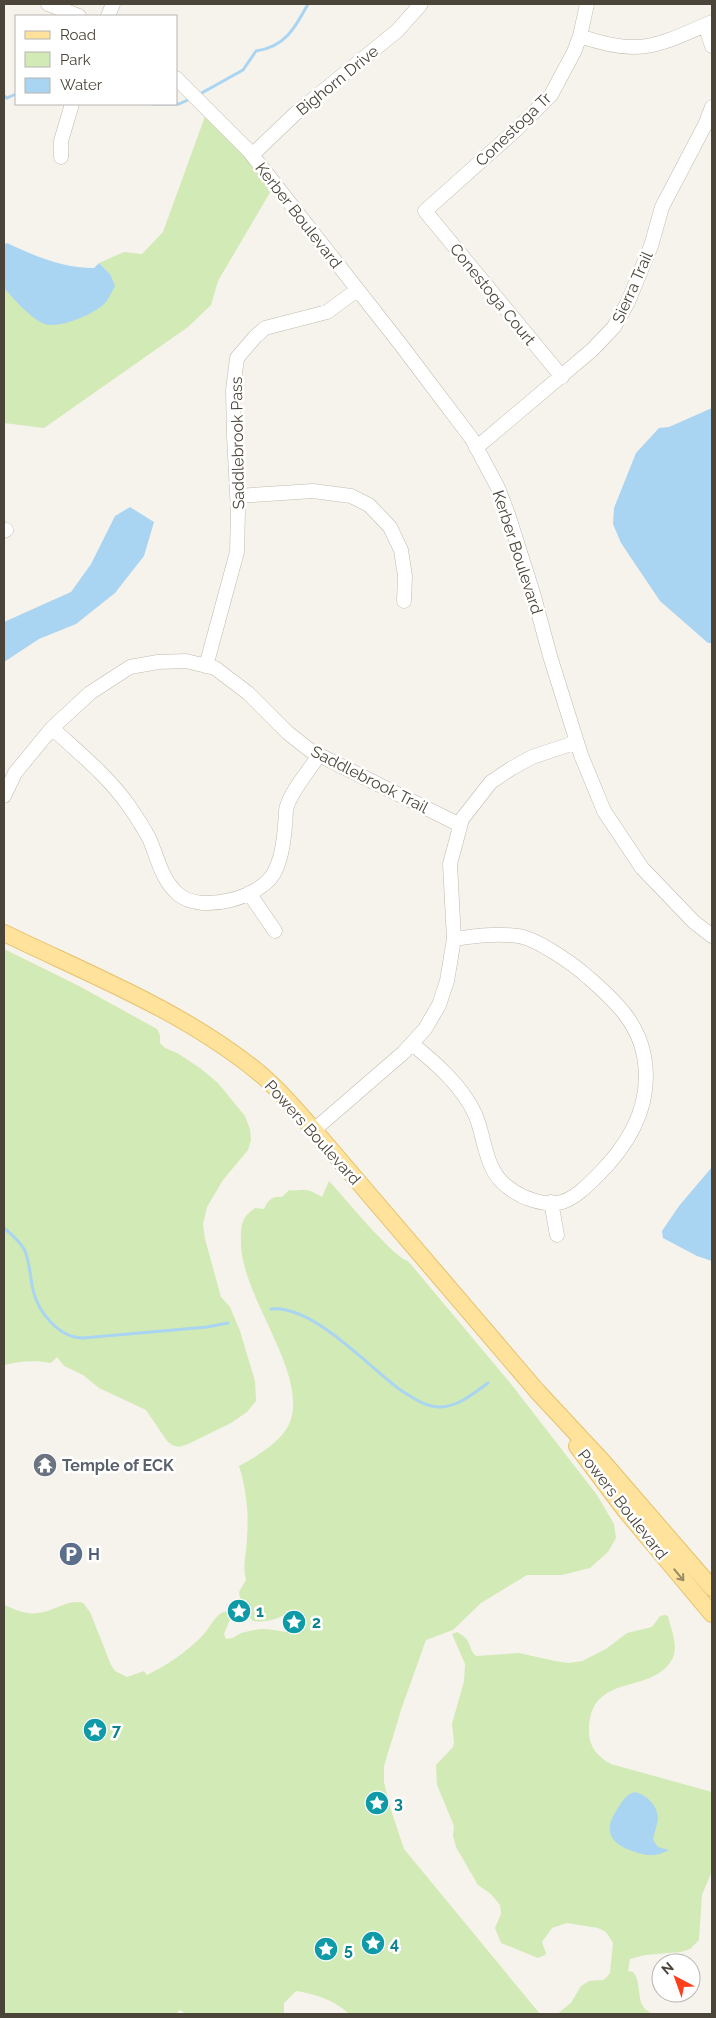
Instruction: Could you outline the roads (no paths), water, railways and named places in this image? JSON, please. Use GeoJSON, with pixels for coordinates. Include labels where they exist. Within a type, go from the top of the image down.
{"type":"FeatureCollection","features":[{"type":"Feature","properties":{"kind":"main road","name":"Powers Boulevard"},"geometry":{"type":"LineString","coordinates":[[4,933],[170,1013],[204,1034],[259,1073],[288,1100],[537,1391],[610,1469],[712,1588]]}},
{"type":"Feature","properties":{"kind":"main road","name":"Powers Boulevard"},"geometry":{"type":"LineString","coordinates":[[537,1391],[625,1510],[712,1614]]}},
{"type":"Feature","properties":{"kind":"street"},"geometry":{"type":"LineString","coordinates":[[48,4],[76,15]]}},
{"type":"Feature","properties":{"kind":"street","name":"Bighorn Drive"},"geometry":{"type":"LineString","coordinates":[[252,155],[296,113],[397,31],[421,4]]}},
{"type":"Feature","properties":{"kind":"street","name":"Conestoga Tr"},"geometry":{"type":"LineString","coordinates":[[426,211],[517,129],[551,95],[574,52],[580,36],[586,4]]}},
{"type":"Feature","properties":{"kind":"street"},"geometry":{"type":"LineString","coordinates":[[580,36],[607,46],[634,48],[660,44],[708,23],[712,46]]}},
{"type":"Feature","properties":{"kind":"street","name":"Kerber Boulevard"},"geometry":{"type":"LineString","coordinates":[[178,80],[252,155],[472,439],[498,488],[508,514],[577,742],[604,811],[642,868],[694,922],[712,936]]}},
{"type":"Feature","properties":{"kind":"street"},"geometry":{"type":"LineString","coordinates":[[61,157],[61,141],[72,105]]}},
{"type":"Feature","properties":{"kind":"street","name":"Sierra Trail"},"geometry":{"type":"LineString","coordinates":[[476,448],[562,376],[614,327],[628,302],[648,254],[662,207],[705,125],[712,106]]}},
{"type":"Feature","properties":{"kind":"street","name":"Conestoga Court"},"geometry":{"type":"LineString","coordinates":[[426,211],[562,376]]}},
{"type":"Feature","properties":{"kind":"street","name":"Saddlebrook Pass"},"geometry":{"type":"LineString","coordinates":[[206,666],[237,552],[233,390],[238,358],[265,328],[327,312],[357,290]]}},
{"type":"Feature","properties":{"kind":"street"},"geometry":{"type":"LineString","coordinates":[[237,496],[313,491],[351,496],[369,505],[390,527],[401,550],[405,576],[404,600]]}},
{"type":"Feature","properties":{"kind":"street","name":"Saddlebrook Trail"},"geometry":{"type":"LineString","coordinates":[[4,796],[15,773],[52,728],[90,693],[130,668],[158,662],[186,661],[215,668],[248,693],[288,733],[319,755],[460,825]]}},
{"type":"Feature","properties":{"kind":"street"},"geometry":{"type":"LineString","coordinates":[[52,728],[108,780],[129,806],[148,838],[165,880],[180,896],[198,903],[215,903],[238,898],[257,890],[274,874],[280,853],[287,807],[296,788],[319,755]]}},
{"type":"Feature","properties":{"kind":"street"},"geometry":{"type":"LineString","coordinates":[[314,1130],[412,1044],[425,1029],[438,1005],[447,981],[454,939],[450,864],[462,819],[492,782],[512,768],[532,757],[577,742]]}},
{"type":"Feature","properties":{"kind":"street"},"geometry":{"type":"LineString","coordinates":[[249,893],[275,931]]}},
{"type":"Feature","properties":{"kind":"street"},"geometry":{"type":"LineString","coordinates":[[412,1044],[436,1063],[462,1094],[475,1114],[489,1163],[496,1177],[508,1188],[525,1197],[561,1202],[574,1196],[614,1160],[628,1139],[639,1116],[646,1085],[644,1056],[634,1025],[614,1000],[580,970],[544,947],[520,936],[483,935],[454,939]]}},
{"type":"Feature","properties":{"kind":"street"},"geometry":{"type":"LineString","coordinates":[[551,1202],[556,1235]]}},
{"type":"Feature","properties":{"kind":"water"},"geometry":{"type":"Polygon","coordinates":[[[7,243],[38,257],[60,264],[94,268],[99,263],[110,274],[115,286],[105,303],[93,312],[68,322],[51,325],[45,324],[28,313],[4,288],[4,245],[7,243]]]}},
{"type":"Feature","properties":{"kind":"water"},"geometry":{"type":"Polygon","coordinates":[[[712,408],[712,643],[708,643],[660,601],[621,543],[613,524],[614,508],[636,453],[659,428],[669,427],[712,408]]]}},
{"type":"Feature","properties":{"kind":"water"},"geometry":{"type":"Polygon","coordinates":[[[130,507],[154,522],[144,556],[115,593],[76,624],[39,639],[4,662],[4,622],[71,592],[91,564],[115,516],[130,507]]]}},
{"type":"Feature","properties":{"kind":"water"},"geometry":{"type":"Polygon","coordinates":[[[712,1167],[712,1261],[697,1256],[663,1238],[662,1231],[679,1206],[712,1167]]]}},
{"type":"Feature","properties":{"kind":"water"},"geometry":{"type":"Polygon","coordinates":[[[635,1792],[648,1798],[654,1806],[658,1819],[653,1840],[658,1847],[669,1850],[656,1855],[639,1853],[626,1849],[614,1841],[611,1836],[610,1823],[613,1816],[625,1798],[635,1792]]]}},
{"type":"Feature","properties":{"kind":"waterway"},"geometry":{"type":"LineString","coordinates":[[198,95],[243,70],[256,51],[266,49],[282,41],[298,21],[308,4]]}},
{"type":"Feature","properties":{"kind":"waterway"},"geometry":{"type":"LineString","coordinates":[[4,96],[7,98],[15,94]]}},
{"type":"Feature","properties":{"kind":"waterway"},"geometry":{"type":"LineString","coordinates":[[178,104],[190,99]]}},
{"type":"Feature","properties":{"kind":"waterway"},"geometry":{"type":"LineString","coordinates":[[4,1228],[18,1241],[25,1251],[33,1290],[40,1307],[51,1322],[66,1334],[83,1338],[207,1327],[228,1323]]}},
{"type":"Feature","properties":{"kind":"waterway"},"geometry":{"type":"LineString","coordinates":[[271,1309],[288,1310],[322,1327],[402,1391],[425,1404],[436,1407],[448,1406],[466,1398],[488,1383]]}},
{"type":"Feature","properties":{"kind":"place","name":"Temple of ECK"},"geometry":{"type":"Point","coordinates":[45,1465]}},
{"type":"Feature","properties":{"kind":"place","name":"H"},"geometry":{"type":"Point","coordinates":[71,1554]}},
{"type":"Feature","properties":{"kind":"place","name":"1"},"geometry":{"type":"Point","coordinates":[239,1611]}},
{"type":"Feature","properties":{"kind":"place","name":"2"},"geometry":{"type":"Point","coordinates":[294,1622]}},
{"type":"Feature","properties":{"kind":"place","name":"7"},"geometry":{"type":"Point","coordinates":[95,1730]}},
{"type":"Feature","properties":{"kind":"place","name":"3"},"geometry":{"type":"Point","coordinates":[377,1803]}},
{"type":"Feature","properties":{"kind":"place","name":"4"},"geometry":{"type":"Point","coordinates":[373,1943]}},
{"type":"Feature","properties":{"kind":"place","name":"5"},"geometry":{"type":"Point","coordinates":[326,1949]}}]}
